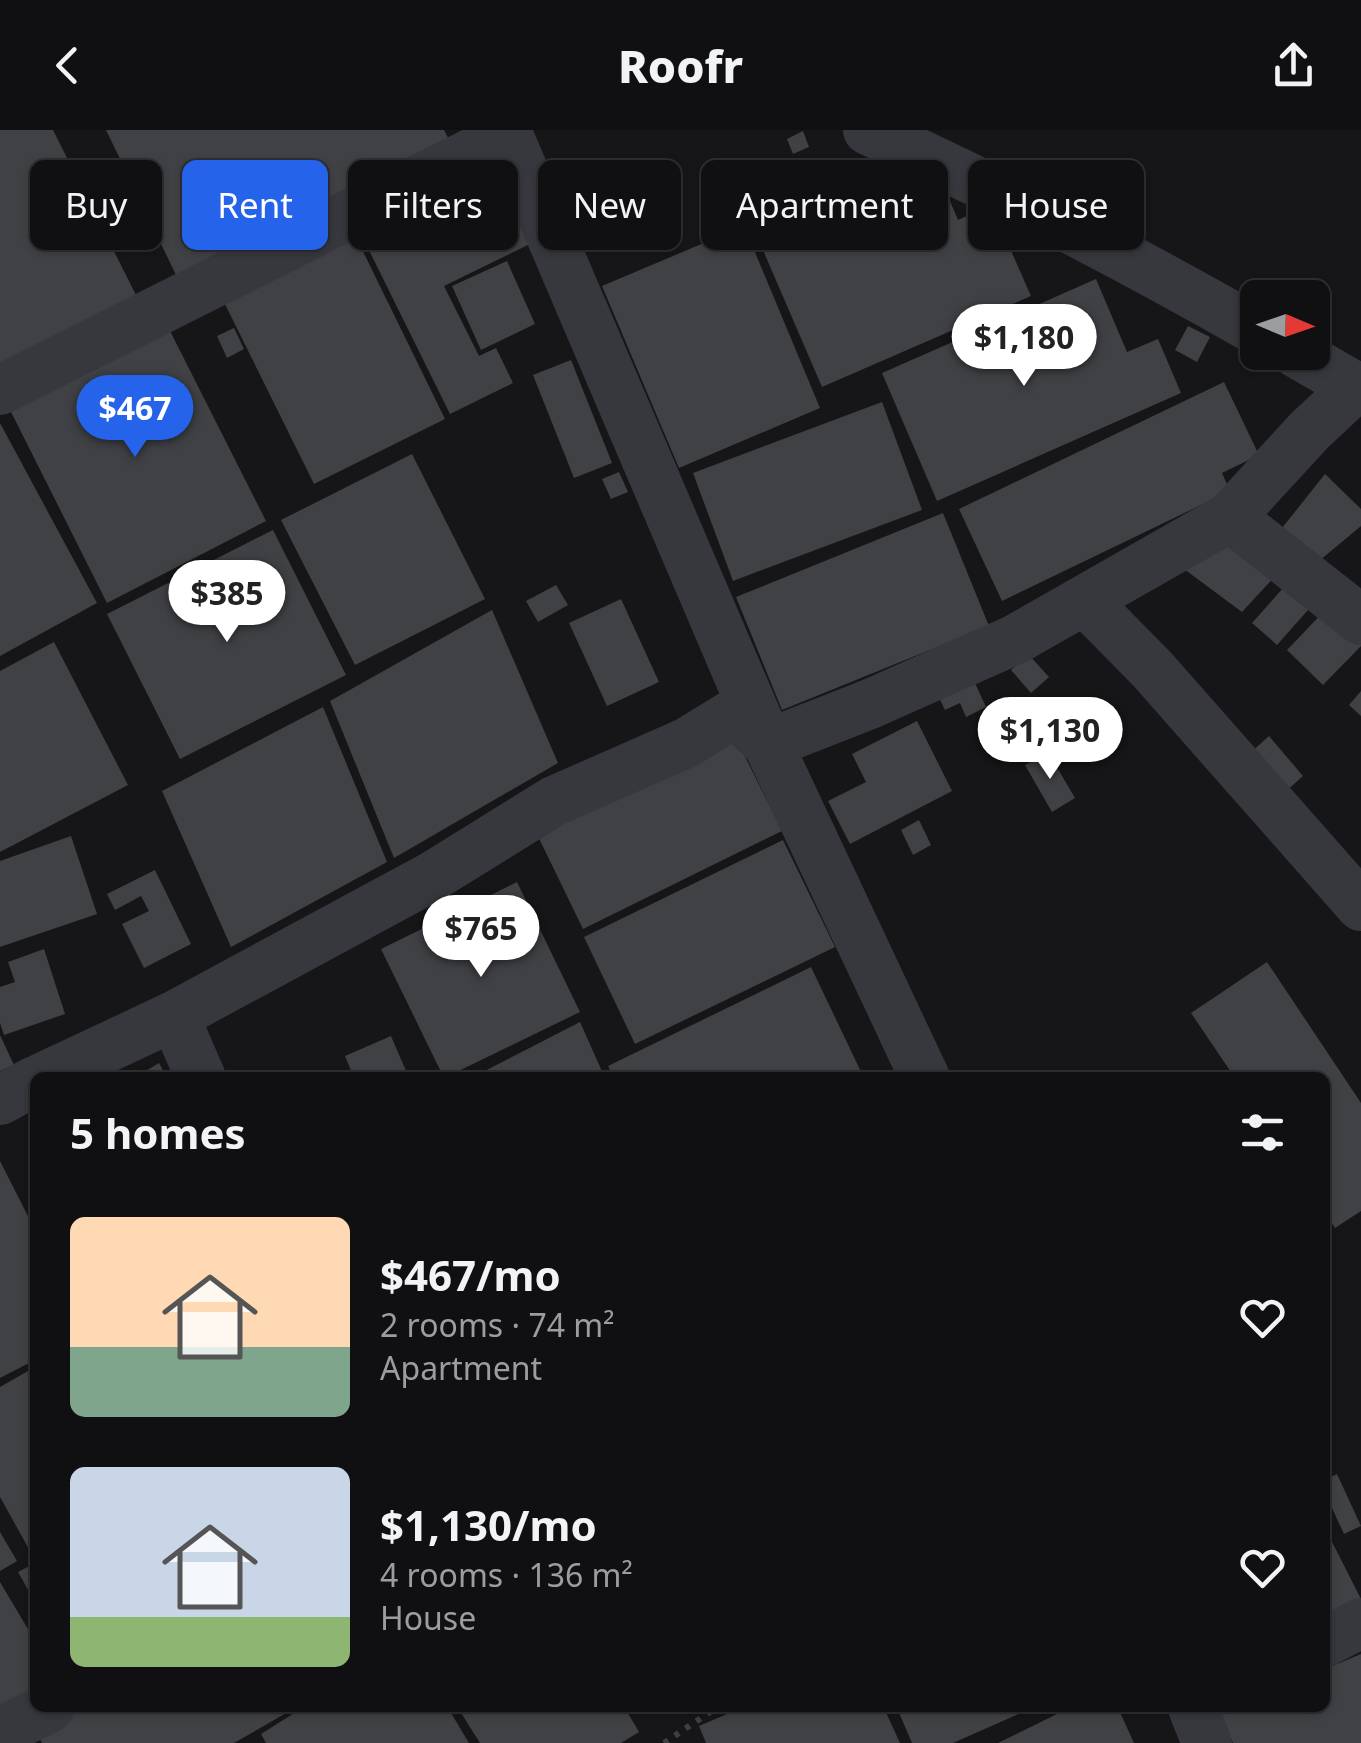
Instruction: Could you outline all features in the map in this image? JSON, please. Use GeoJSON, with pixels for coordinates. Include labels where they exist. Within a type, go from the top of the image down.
{"type":"FeatureCollection","features":[{"type":"Feature","properties":{"kind":"street"},"geometry":{"type":"LineString","coordinates":[[868,130],[985,184],[1240,321]]}},
{"type":"Feature","properties":{"kind":"street"},"geometry":{"type":"LineString","coordinates":[[0,390],[508,133],[768,744],[921,1072]]}},
{"type":"Feature","properties":{"kind":"street"},"geometry":{"type":"LineString","coordinates":[[768,744],[1016,639],[1230,516],[1309,430],[1358,388],[1327,370]]}},
{"type":"Feature","properties":{"kind":"street"},"geometry":{"type":"LineString","coordinates":[[1230,516],[1361,620]]}},
{"type":"Feature","properties":{"kind":"street"},"geometry":{"type":"LineString","coordinates":[[1086,601],[1152,669],[1361,906]]}},
{"type":"Feature","properties":{"kind":"street"},"geometry":{"type":"LineString","coordinates":[[55,1072],[174,1016],[433,876],[554,801],[686,743],[734,713],[768,744]]}},
{"type":"Feature","properties":{"kind":"street"},"geometry":{"type":"LineString","coordinates":[[174,1016],[198,1072]]}},
{"type":"Feature","properties":{"kind":"street"},"geometry":{"type":"LineString","coordinates":[[0,1100],[30,1084]]}},
{"type":"Feature","properties":{"kind":"street"},"geometry":{"type":"LineString","coordinates":[[1330,1639],[1361,1623]]}},
{"type":"Feature","properties":{"kind":"street"},"geometry":{"type":"LineString","coordinates":[[0,1732],[41,1712]]}},
{"type":"Feature","properties":{"kind":"street"},"geometry":{"type":"LineString","coordinates":[[1195,1712],[1207,1743]]}},
{"type":"Feature","properties":{"kind":"path"},"geometry":{"type":"LineString","coordinates":[[664,1743],[710,1712]]}},
{"type":"Feature","properties":{"kind":"building"},"geometry":{"type":"Polygon","coordinates":[[[0,130],[53,130],[68,160],[30,160],[30,250],[113,250],[140,303],[0,365],[0,130]]]}},
{"type":"Feature","properties":{"kind":"building"},"geometry":{"type":"Polygon","coordinates":[[[106,130],[444,130],[451,144],[418,160],[348,160],[348,194],[328,204],[328,160],[182,160],[182,250],[233,250],[177,277],[162,246],[162,160],[120,160],[106,130]]]}},
{"type":"Feature","properties":{"kind":"building"},"geometry":{"type":"Polygon","coordinates":[[[803,131],[809,147],[793,154],[787,139],[803,131]]]}},
{"type":"Feature","properties":{"kind":"building"},"geometry":{"type":"Polygon","coordinates":[[[950,201],[958,220],[968,215],[968,250],[1011,250],[1031,296],[822,387],[763,250],[948,250],[950,201]]]}},
{"type":"Feature","properties":{"kind":"building"},"geometry":{"type":"Polygon","coordinates":[[[518,205],[536,241],[518,250],[518,205]]]}},
{"type":"Feature","properties":{"kind":"building"},"geometry":{"type":"Polygon","coordinates":[[[348,233],[348,250],[362,250],[445,419],[314,484],[221,296],[314,250],[328,250],[328,243],[348,233]]]}},
{"type":"Feature","properties":{"kind":"building"},"geometry":{"type":"Polygon","coordinates":[[[701,244],[701,250],[754,250],[820,408],[679,468],[602,286],[701,244]]]}},
{"type":"Feature","properties":{"kind":"building"},"geometry":{"type":"Polygon","coordinates":[[[369,250],[518,250],[444,286],[479,356],[496,348],[513,383],[450,414],[369,250]]]}},
{"type":"Feature","properties":{"kind":"building"},"geometry":{"type":"Polygon","coordinates":[[[507,261],[535,324],[481,350],[452,286],[507,261]]]}},
{"type":"Feature","properties":{"kind":"building"},"geometry":{"type":"Polygon","coordinates":[[[1096,279],[1127,352],[1158,339],[1181,393],[937,501],[882,373],[1096,279]]]}},
{"type":"Feature","properties":{"kind":"building"},"geometry":{"type":"Polygon","coordinates":[[[163,317],[266,521],[107,603],[4,398],[163,317]]]}},
{"type":"Feature","properties":{"kind":"building"},"geometry":{"type":"Polygon","coordinates":[[[1188,326],[1210,337],[1197,362],[1175,350],[1188,326]]]}},
{"type":"Feature","properties":{"kind":"building"},"geometry":{"type":"Polygon","coordinates":[[[234,328],[244,349],[227,358],[217,336],[234,328]]]}},
{"type":"Feature","properties":{"kind":"building"},"geometry":{"type":"Polygon","coordinates":[[[571,360],[612,463],[574,478],[533,375],[571,360]]]}},
{"type":"Feature","properties":{"kind":"building"},"geometry":{"type":"Polygon","coordinates":[[[1224,382],[1259,455],[1222,473],[1230,491],[1002,601],[959,509],[1224,382]]]}},
{"type":"Feature","properties":{"kind":"building"},"geometry":{"type":"Polygon","coordinates":[[[882,402],[922,510],[733,581],[693,473],[882,402]]]}},
{"type":"Feature","properties":{"kind":"building"},"geometry":{"type":"Polygon","coordinates":[[[0,423],[97,603],[0,656],[0,423]]]}},
{"type":"Feature","properties":{"kind":"building"},"geometry":{"type":"Polygon","coordinates":[[[412,454],[485,599],[355,665],[281,520],[412,454]]]}},
{"type":"Feature","properties":{"kind":"building"},"geometry":{"type":"Polygon","coordinates":[[[619,472],[628,492],[611,499],[602,479],[619,472]]]}},
{"type":"Feature","properties":{"kind":"building"},"geometry":{"type":"Polygon","coordinates":[[[1325,474],[1361,509],[1361,526],[1313,566],[1278,533],[1325,474]]]}},
{"type":"Feature","properties":{"kind":"building"},"geometry":{"type":"Polygon","coordinates":[[[943,513],[989,626],[782,710],[736,597],[943,513]]]}},
{"type":"Feature","properties":{"kind":"building"},"geometry":{"type":"Polygon","coordinates":[[[273,530],[346,675],[180,759],[107,614],[273,530]]]}},
{"type":"Feature","properties":{"kind":"building"},"geometry":{"type":"Polygon","coordinates":[[[1225,533],[1279,572],[1242,612],[1184,569],[1225,533]]]}},
{"type":"Feature","properties":{"kind":"building"},"geometry":{"type":"Polygon","coordinates":[[[1291,579],[1316,601],[1277,645],[1252,623],[1291,579]]]}},
{"type":"Feature","properties":{"kind":"building"},"geometry":{"type":"Polygon","coordinates":[[[556,585],[568,605],[538,622],[526,601],[556,585]]]}},
{"type":"Feature","properties":{"kind":"building"},"geometry":{"type":"Polygon","coordinates":[[[621,599],[659,682],[607,706],[569,623],[621,599]]]}},
{"type":"Feature","properties":{"kind":"building"},"geometry":{"type":"Polygon","coordinates":[[[1330,605],[1361,635],[1361,646],[1323,685],[1287,650],[1330,605]]]}},
{"type":"Feature","properties":{"kind":"building"},"geometry":{"type":"Polygon","coordinates":[[[492,610],[558,763],[394,858],[330,701],[492,610]]]}},
{"type":"Feature","properties":{"kind":"building"},"geometry":{"type":"Polygon","coordinates":[[[54,642],[128,785],[0,852],[0,671],[54,642]]]}},
{"type":"Feature","properties":{"kind":"building"},"geometry":{"type":"Polygon","coordinates":[[[1029,655],[1049,677],[1031,693],[1011,670],[1029,655]]]}},
{"type":"Feature","properties":{"kind":"building"},"geometry":{"type":"Polygon","coordinates":[[[968,668],[986,707],[966,717],[960,703],[945,710],[933,685],[968,668]]]}},
{"type":"Feature","properties":{"kind":"building"},"geometry":{"type":"Polygon","coordinates":[[[1361,691],[1361,716],[1349,705],[1361,691]]]}},
{"type":"Feature","properties":{"kind":"building"},"geometry":{"type":"Polygon","coordinates":[[[323,707],[387,862],[231,947],[162,791],[323,707]]]}},
{"type":"Feature","properties":{"kind":"building"},"geometry":{"type":"Polygon","coordinates":[[[1029,715],[1044,737],[1019,753],[1005,731],[1029,715]]]}},
{"type":"Feature","properties":{"kind":"building"},"geometry":{"type":"Polygon","coordinates":[[[917,721],[952,791],[850,844],[828,801],[866,782],[852,754],[917,721]]]}},
{"type":"Feature","properties":{"kind":"building"},"geometry":{"type":"Polygon","coordinates":[[[730,726],[782,831],[583,929],[532,824],[730,726]]]}},
{"type":"Feature","properties":{"kind":"building"},"geometry":{"type":"Polygon","coordinates":[[[1269,736],[1303,776],[1283,794],[1249,754],[1269,736]]]}},
{"type":"Feature","properties":{"kind":"building"},"geometry":{"type":"Polygon","coordinates":[[[1048,752],[1075,798],[1052,812],[1025,765],[1048,752]]]}},
{"type":"Feature","properties":{"kind":"building"},"geometry":{"type":"Polygon","coordinates":[[[919,820],[931,845],[913,855],[901,830],[919,820]]]}},
{"type":"Feature","properties":{"kind":"building"},"geometry":{"type":"Polygon","coordinates":[[[71,836],[97,914],[0,947],[0,861],[71,836]]]}},
{"type":"Feature","properties":{"kind":"building"},"geometry":{"type":"Polygon","coordinates":[[[783,840],[835,947],[635,1044],[584,937],[783,840]]]}},
{"type":"Feature","properties":{"kind":"building"},"geometry":{"type":"Polygon","coordinates":[[[155,870],[191,944],[144,968],[122,924],[149,911],[141,896],[115,910],[107,894],[155,870]]]}},
{"type":"Feature","properties":{"kind":"building"},"geometry":{"type":"Polygon","coordinates":[[[517,882],[580,1012],[456,1072],[441,1072],[381,949],[517,882]]]}},
{"type":"Feature","properties":{"kind":"building"},"geometry":{"type":"Polygon","coordinates":[[[44,949],[65,1014],[4,1035],[0,987],[15,982],[8,962],[44,949]]]}},
{"type":"Feature","properties":{"kind":"building"},"geometry":{"type":"Polygon","coordinates":[[[1267,962],[1361,1103],[1361,1211],[1335,1228],[1330,1220],[1330,1072],[1231,1072],[1191,1013],[1267,962]]]}},
{"type":"Feature","properties":{"kind":"building"},"geometry":{"type":"Polygon","coordinates":[[[811,967],[861,1072],[611,1072],[608,1066],[811,967]]]}},
{"type":"Feature","properties":{"kind":"building"},"geometry":{"type":"Polygon","coordinates":[[[580,1022],[602,1072],[483,1072],[580,1022]]]}},
{"type":"Feature","properties":{"kind":"building"},"geometry":{"type":"Polygon","coordinates":[[[0,1035],[14,1065],[0,1071],[0,1035]]]}},
{"type":"Feature","properties":{"kind":"building"},"geometry":{"type":"Polygon","coordinates":[[[391,1036],[406,1072],[352,1072],[345,1056],[391,1036]]]}},
{"type":"Feature","properties":{"kind":"building"},"geometry":{"type":"Polygon","coordinates":[[[159,1063],[164,1072],[144,1072],[159,1063]]]}},
{"type":"Feature","properties":{"kind":"building"},"geometry":{"type":"Polygon","coordinates":[[[0,1161],[30,1220],[30,1363],[0,1378],[0,1161]]]}},
{"type":"Feature","properties":{"kind":"building"},"geometry":{"type":"Polygon","coordinates":[[[30,1370],[30,1551],[0,1497],[0,1387],[30,1370]]]}},
{"type":"Feature","properties":{"kind":"building"},"geometry":{"type":"Polygon","coordinates":[[[1337,1474],[1361,1526],[1344,1534],[1330,1504],[1330,1478],[1337,1474]]]}},
{"type":"Feature","properties":{"kind":"building"},"geometry":{"type":"Polygon","coordinates":[[[0,1532],[17,1561],[0,1571],[0,1532]]]}},
{"type":"Feature","properties":{"kind":"building"},"geometry":{"type":"Polygon","coordinates":[[[1330,1538],[1361,1599],[1330,1628],[1330,1538]]]}},
{"type":"Feature","properties":{"kind":"building"},"geometry":{"type":"Polygon","coordinates":[[[30,1566],[30,1593],[18,1572],[30,1566]]]}},
{"type":"Feature","properties":{"kind":"building"},"geometry":{"type":"Polygon","coordinates":[[[0,1582],[30,1633],[30,1694],[0,1712],[0,1582]]]}},
{"type":"Feature","properties":{"kind":"building"},"geometry":{"type":"Polygon","coordinates":[[[1361,1654],[1361,1743],[1233,1743],[1221,1714],[1226,1712],[1330,1712],[1330,1667],[1361,1654]]]}},
{"type":"Feature","properties":{"kind":"building"},"geometry":{"type":"Polygon","coordinates":[[[55,1712],[288,1712],[234,1743],[42,1743],[32,1725],[55,1712]]]}},
{"type":"Feature","properties":{"kind":"building"},"geometry":{"type":"Polygon","coordinates":[[[296,1712],[450,1712],[469,1743],[266,1743],[261,1734],[296,1712]]]}},
{"type":"Feature","properties":{"kind":"building"},"geometry":{"type":"Polygon","coordinates":[[[461,1712],[627,1712],[639,1732],[621,1743],[480,1743],[461,1712]]]}},
{"type":"Feature","properties":{"kind":"building"},"geometry":{"type":"Polygon","coordinates":[[[732,1712],[886,1712],[900,1743],[706,1743],[699,1726],[732,1712]]]}},
{"type":"Feature","properties":{"kind":"building"},"geometry":{"type":"Polygon","coordinates":[[[899,1712],[1023,1712],[953,1743],[912,1743],[899,1712]]]}},
{"type":"Feature","properties":{"kind":"building"},"geometry":{"type":"Polygon","coordinates":[[[1061,1712],[1120,1712],[1134,1743],[998,1743],[1061,1712]]]}}]}
